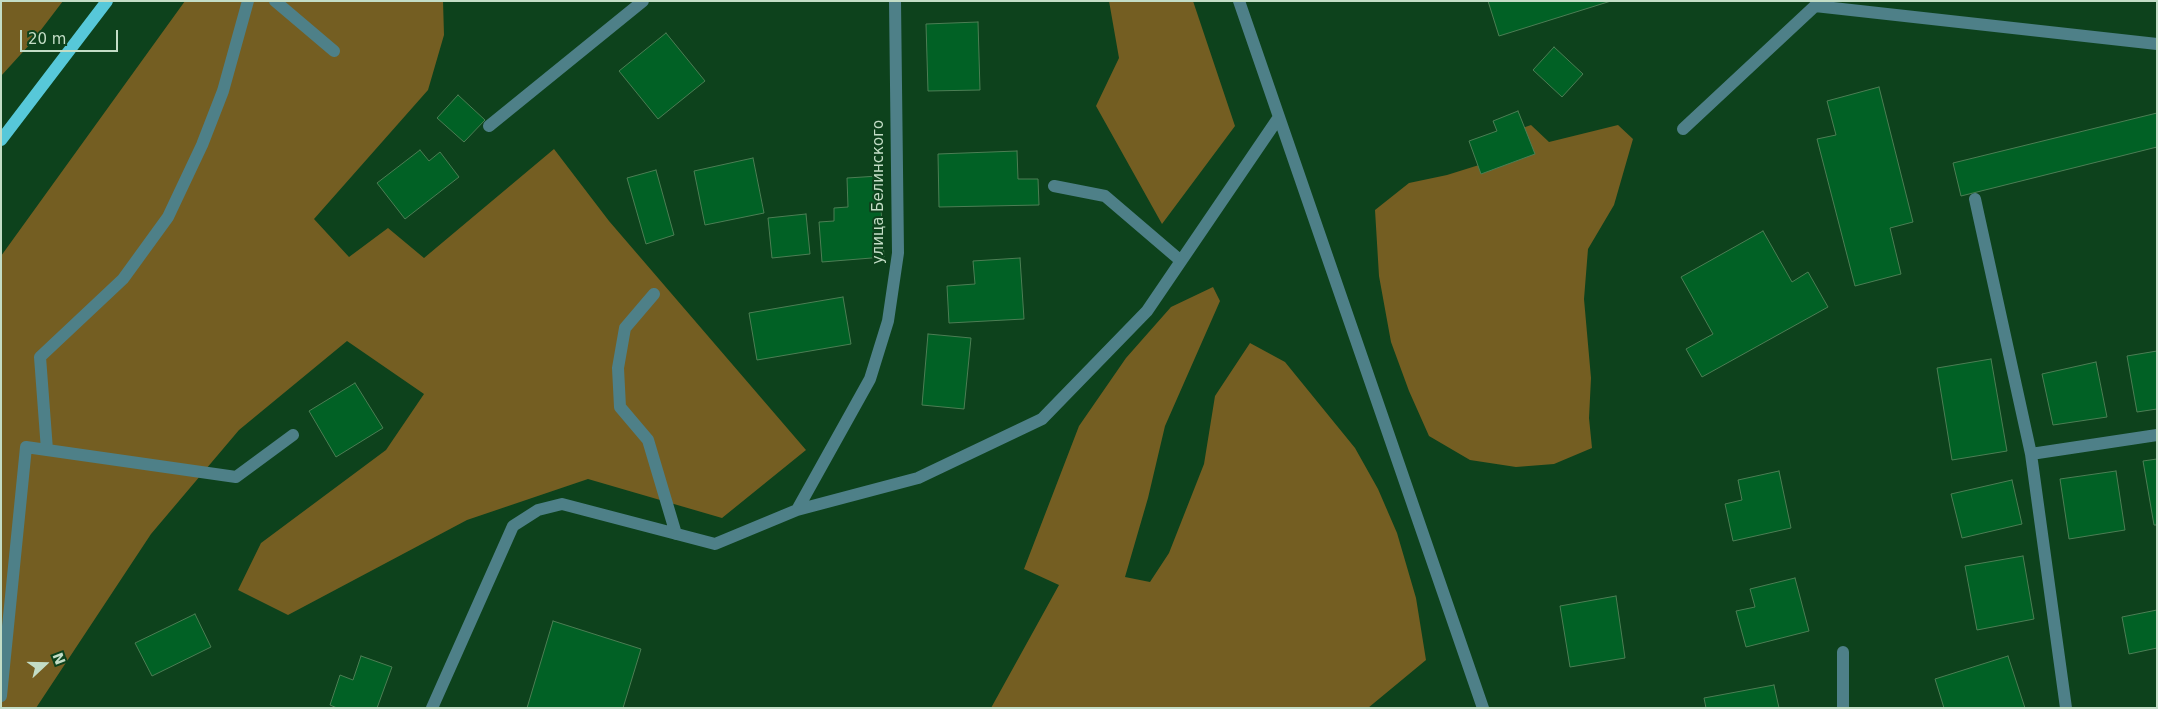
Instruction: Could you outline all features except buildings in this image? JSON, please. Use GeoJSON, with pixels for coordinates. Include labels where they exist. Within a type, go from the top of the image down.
{"type":"FeatureCollection","features":[{"type":"Feature","properties":{"kind":"main road"},"geometry":{"type":"LineString","coordinates":[[1,140],[107,1]]}},
{"type":"Feature","properties":{"kind":"street"},"geometry":{"type":"LineString","coordinates":[[47,450],[40,357],[123,279],[168,217],[202,145],[223,91],[248,1]]}},
{"type":"Feature","properties":{"kind":"street"},"geometry":{"type":"LineString","coordinates":[[275,1],[334,51]]}},
{"type":"Feature","properties":{"kind":"street"},"geometry":{"type":"LineString","coordinates":[[489,126],[643,1]]}},
{"type":"Feature","properties":{"kind":"street","name":"улица Белинского"},"geometry":{"type":"LineString","coordinates":[[797,510],[870,379],[888,321],[898,253],[895,1]]}},
{"type":"Feature","properties":{"kind":"street"},"geometry":{"type":"LineString","coordinates":[[1239,1],[1483,708]]}},
{"type":"Feature","properties":{"kind":"street"},"geometry":{"type":"LineString","coordinates":[[1683,129],[1815,6],[2157,44]]}},
{"type":"Feature","properties":{"kind":"street"},"geometry":{"type":"LineString","coordinates":[[432,708],[512,526],[538,510],[562,504],[714,544],[797,510],[918,478],[1042,419],[1147,310],[1279,117]]}},
{"type":"Feature","properties":{"kind":"street"},"geometry":{"type":"LineString","coordinates":[[1054,186],[1105,196],[1181,261]]}},
{"type":"Feature","properties":{"kind":"street"},"geometry":{"type":"LineString","coordinates":[[1976,200],[2031,454],[2066,708]]}},
{"type":"Feature","properties":{"kind":"street"},"geometry":{"type":"LineString","coordinates":[[654,294],[625,328],[618,368],[620,407],[648,440],[676,534]]}},
{"type":"Feature","properties":{"kind":"street"},"geometry":{"type":"LineString","coordinates":[[1,696],[26,447],[236,477],[293,435]]}},
{"type":"Feature","properties":{"kind":"street"},"geometry":{"type":"LineString","coordinates":[[2031,454],[2157,435]]}},
{"type":"Feature","properties":{"kind":"street"},"geometry":{"type":"LineString","coordinates":[[1843,652],[1843,708]]}},
{"type":"Feature","properties":{"kind":"shaded area"},"geometry":{"type":"Polygon","coordinates":[[[1,1],[63,1],[31,43],[1,76],[1,1]]]}},
{"type":"Feature","properties":{"kind":"shaded area"},"geometry":{"type":"Polygon","coordinates":[[[185,1],[443,1],[444,35],[428,90],[314,219],[349,257],[388,228],[424,258],[554,149],[609,221],[806,450],[722,518],[588,479],[467,520],[288,615],[238,590],[261,543],[386,450],[424,394],[347,341],[239,430],[151,534],[36,708],[1,708],[1,256],[185,1]]]}},
{"type":"Feature","properties":{"kind":"shaded area"},"geometry":{"type":"Polygon","coordinates":[[[1109,1],[1193,1],[1235,126],[1162,224],[1096,106],[1119,58],[1109,1]]]}},
{"type":"Feature","properties":{"kind":"shaded area"},"geometry":{"type":"Polygon","coordinates":[[[1531,125],[1549,142],[1618,125],[1633,139],[1614,205],[1588,249],[1584,299],[1591,378],[1589,418],[1592,448],[1554,464],[1516,467],[1470,460],[1429,436],[1409,391],[1391,342],[1379,276],[1375,210],[1409,183],[1447,175],[1495,160],[1491,139],[1531,125]]]}},
{"type":"Feature","properties":{"kind":"shaded area"},"geometry":{"type":"Polygon","coordinates":[[[1213,287],[1220,301],[1165,426],[1148,498],[1125,577],[1150,582],[1169,553],[1204,464],[1215,396],[1250,343],[1285,362],[1355,448],[1378,489],[1397,533],[1416,598],[1426,660],[1368,708],[991,708],[1059,585],[1024,569],[1079,426],[1126,358],[1171,307],[1213,287]]]}}]}
